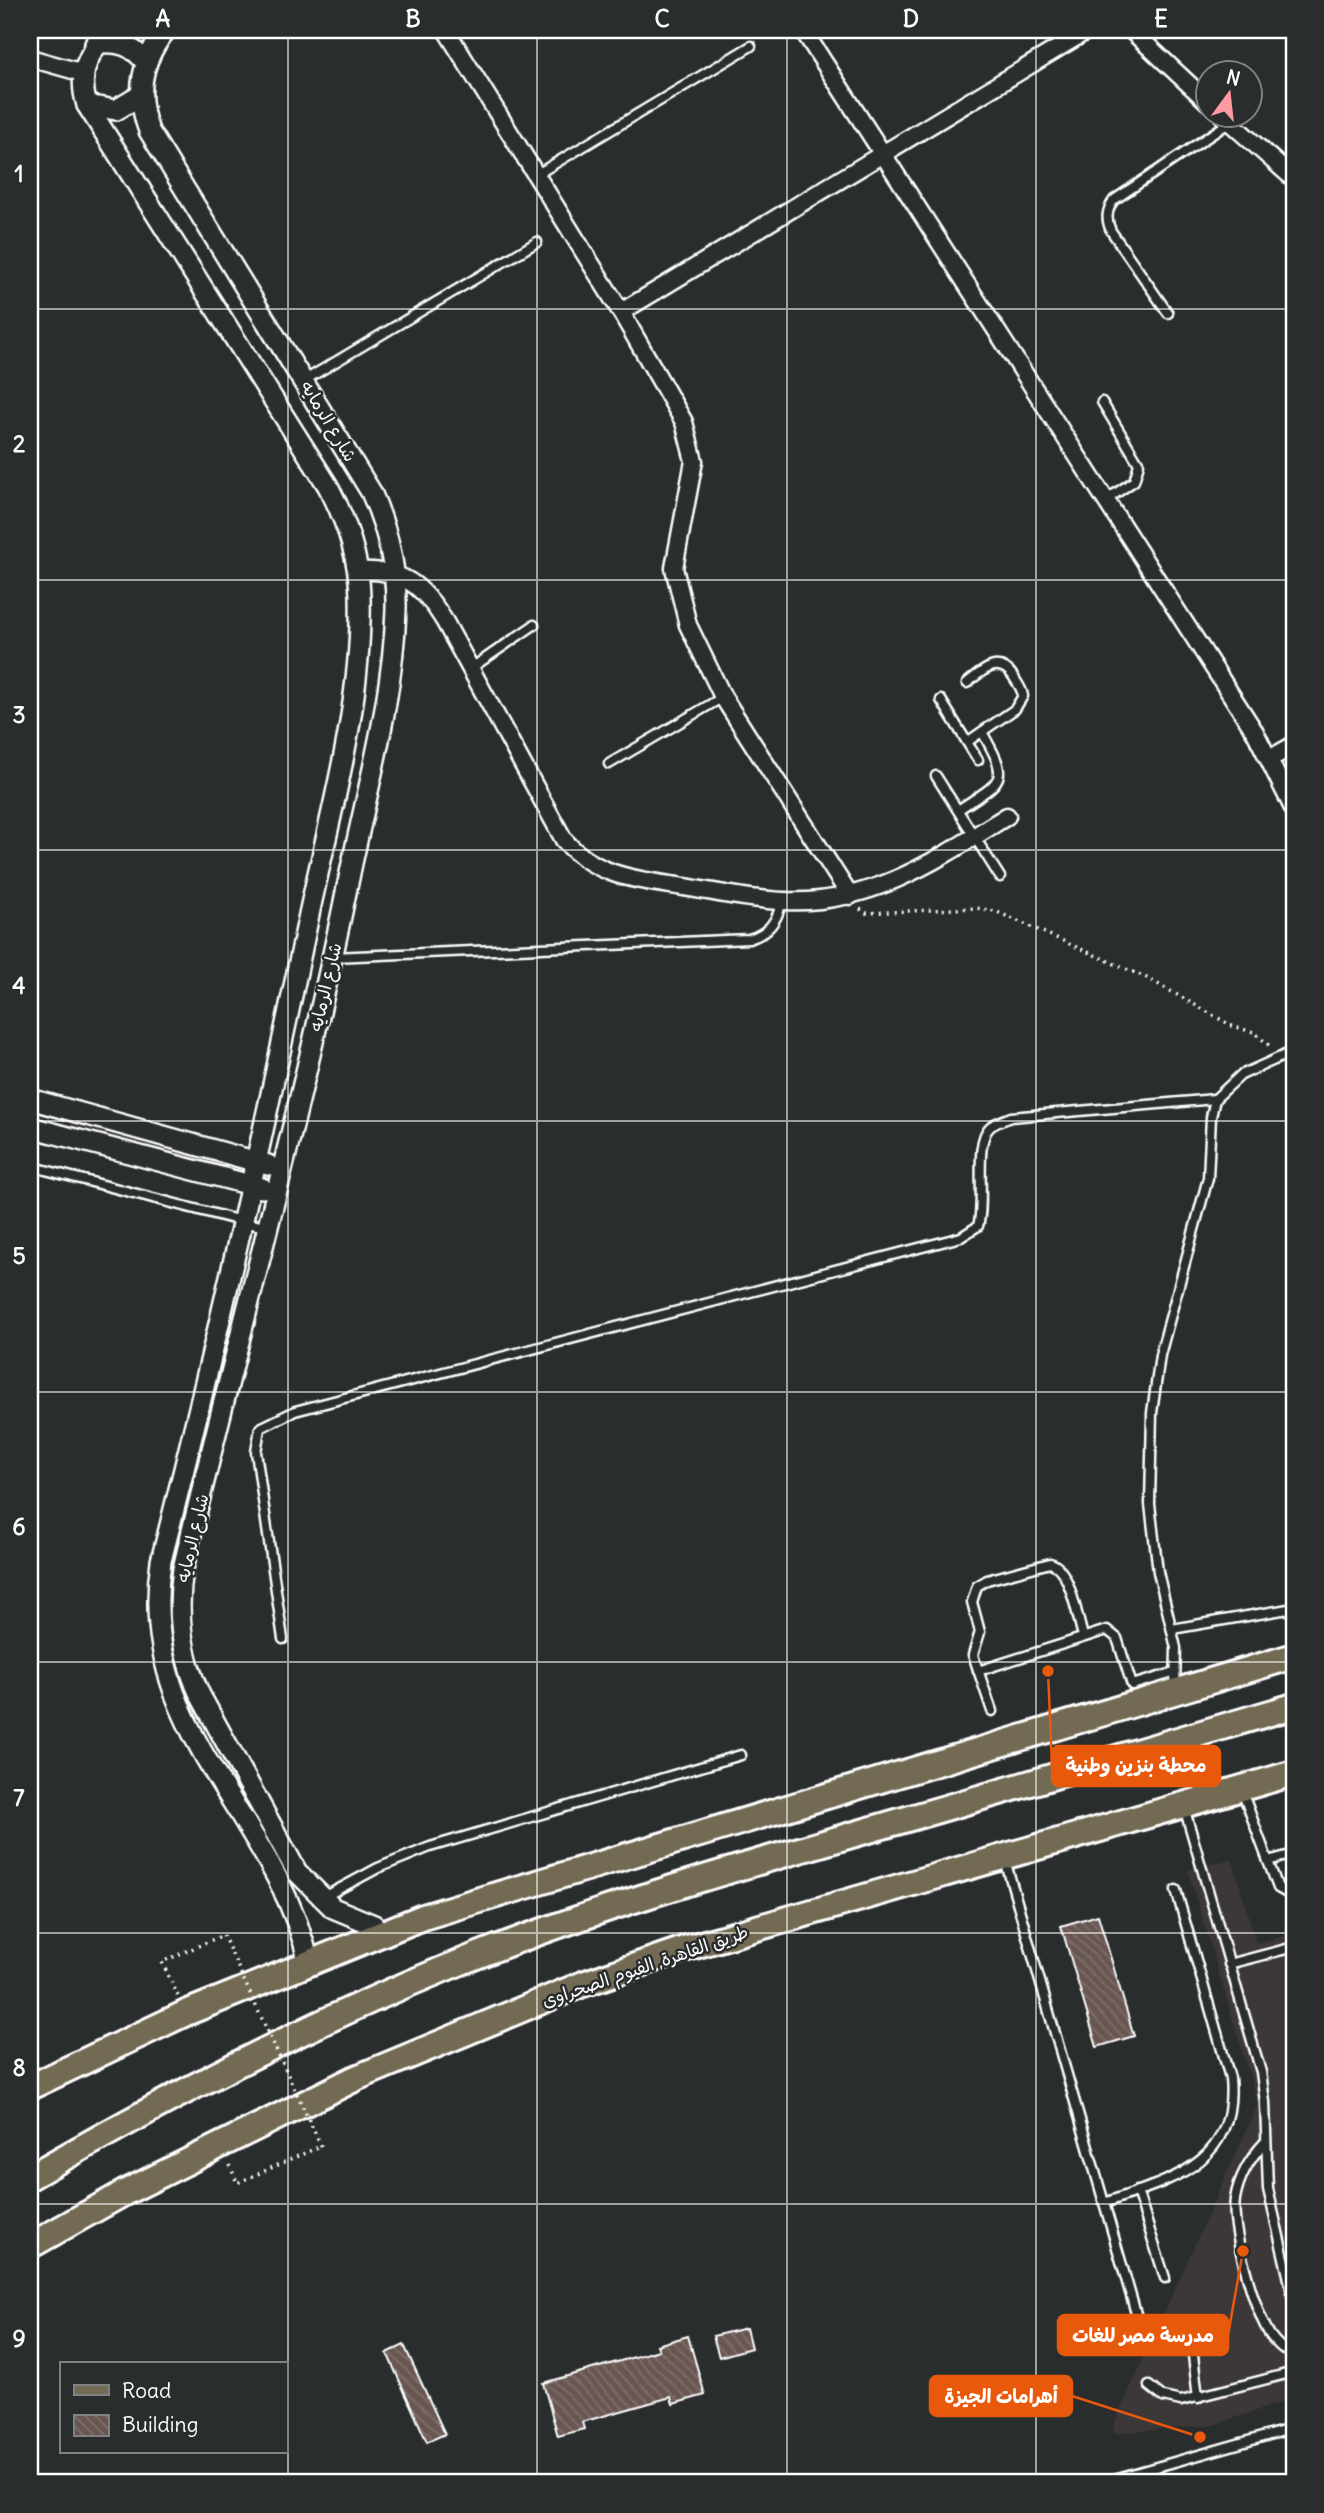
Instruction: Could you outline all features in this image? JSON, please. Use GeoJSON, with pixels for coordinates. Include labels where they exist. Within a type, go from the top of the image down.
{"type":"FeatureCollection","features":[{"type":"Feature","properties":{"kind":"main road"},"geometry":{"type":"LineString","coordinates":[[30,2087],[186,2013],[423,1917],[1174,1682],[1294,1656]]}},
{"type":"Feature","properties":{"kind":"main road"},"geometry":{"type":"LineString","coordinates":[[30,2177],[134,2117],[263,2050],[368,2001],[493,1950],[654,1893],[1294,1706]]}},
{"type":"Feature","properties":{"kind":"main road","name":"طريق القاهرة, الفيوم الصحراوى"},"geometry":{"type":"LineString","coordinates":[[30,2246],[114,2198],[368,2073],[583,1984],[684,1950],[1294,1773]]}},
{"type":"Feature","properties":{"kind":"street"},"geometry":{"type":"LineString","coordinates":[[30,58],[83,73],[96,44],[111,30]]}},
{"type":"Feature","properties":{"kind":"street","name":"شارع الرمايه"},"geometry":{"type":"LineString","coordinates":[[166,30],[146,63],[141,96],[145,120],[155,142],[305,380],[371,492],[389,540],[395,575],[394,636],[389,687],[333,957],[183,1569],[180,1634],[191,1675],[287,1858],[321,1899],[343,1914],[373,1926],[382,1934]]}},
{"type":"Feature","properties":{"kind":"street"},"geometry":{"type":"LineString","coordinates":[[446,30],[534,176],[621,312],[684,422],[694,461],[674,568],[676,586],[688,625],[723,696],[850,895]]}},
{"type":"Feature","properties":{"kind":"street"},"geometry":{"type":"LineString","coordinates":[[803,30],[1271,758],[1294,810]]}},
{"type":"Feature","properties":{"kind":"street"},"geometry":{"type":"LineString","coordinates":[[621,312],[1088,30]]}},
{"type":"Feature","properties":{"kind":"street"},"geometry":{"type":"LineString","coordinates":[[1131,30],[1194,88]]}},
{"type":"Feature","properties":{"kind":"street"},"geometry":{"type":"LineString","coordinates":[[96,44],[121,43],[135,51],[146,63]]}},
{"type":"Feature","properties":{"kind":"street","name":"شارع الرمايه"},"geometry":{"type":"LineString","coordinates":[[83,73],[87,105],[328,486],[347,527],[358,571],[358,645],[347,729],[253,1185],[161,1560],[158,1631],[175,1699],[289,1904],[309,1963]]}},
{"type":"Feature","properties":{"kind":"street"},"geometry":{"type":"LineString","coordinates":[[87,105],[116,110],[141,96]]}},
{"type":"Feature","properties":{"kind":"street"},"geometry":{"type":"LineString","coordinates":[[1239,130],[1294,179]]}},
{"type":"Feature","properties":{"kind":"street"},"geometry":{"type":"LineString","coordinates":[[358,571],[395,575],[424,590],[564,839],[585,860],[627,878],[782,901],[850,895],[914,873],[1007,816]]}},
{"type":"Feature","properties":{"kind":"street"},"geometry":{"type":"LineString","coordinates":[[1271,758],[1294,745]]}},
{"type":"Feature","properties":{"kind":"street"},"geometry":{"type":"LineString","coordinates":[[30,1099],[282,1169]]}},
{"type":"Feature","properties":{"kind":"street"},"geometry":{"type":"LineString","coordinates":[[30,1127],[277,1192]]}},
{"type":"Feature","properties":{"kind":"lane"},"geometry":{"type":"LineString","coordinates":[[534,176],[751,46]]}},
{"type":"Feature","properties":{"kind":"lane"},"geometry":{"type":"LineString","coordinates":[[1168,313],[1111,231],[1107,221],[1108,209],[1114,200],[1212,130]]}},
{"type":"Feature","properties":{"kind":"lane"},"geometry":{"type":"LineString","coordinates":[[305,380],[537,243]]}},
{"type":"Feature","properties":{"kind":"lane"},"geometry":{"type":"LineString","coordinates":[[1102,402],[1139,464],[1134,481],[1106,500]]}},
{"type":"Feature","properties":{"kind":"lane"},"geometry":{"type":"LineString","coordinates":[[470,669],[534,625]]}},
{"type":"Feature","properties":{"kind":"lane"},"geometry":{"type":"LineString","coordinates":[[967,683],[989,666],[999,665],[1008,669],[1023,691],[1020,706],[967,742]]}},
{"type":"Feature","properties":{"kind":"lane"},"geometry":{"type":"LineString","coordinates":[[609,764],[723,696]]}},
{"type":"Feature","properties":{"kind":"lane"},"geometry":{"type":"LineString","coordinates":[[941,700],[978,760]]}},
{"type":"Feature","properties":{"kind":"lane"},"geometry":{"type":"LineString","coordinates":[[958,810],[993,787],[1000,777],[999,761],[982,732]]}},
{"type":"Feature","properties":{"kind":"lane"},"geometry":{"type":"LineString","coordinates":[[936,776],[1000,877]]}},
{"type":"Feature","properties":{"kind":"lane"},"geometry":{"type":"LineString","coordinates":[[333,957],[749,939],[767,930],[774,923],[782,901]]}},
{"type":"Feature","properties":{"kind":"lane"},"geometry":{"type":"LineString","coordinates":[[978,1671],[1102,1630],[1115,1634],[1132,1685],[1174,1682],[1176,1648],[1153,1538],[1150,1481],[1152,1413],[1160,1355],[1208,1178],[1210,1116],[1215,1099],[1241,1075],[1294,1051]]}},
{"type":"Feature","properties":{"kind":"lane"},"geometry":{"type":"LineString","coordinates":[[283,1639],[256,1452],[260,1428],[272,1420],[295,1411],[402,1382],[961,1237],[978,1226],[982,1213],[982,1142],[992,1125],[1011,1117],[1215,1099]]}},
{"type":"Feature","properties":{"kind":"lane"},"geometry":{"type":"LineString","coordinates":[[30,1166],[268,1228]]}},
{"type":"Feature","properties":{"kind":"lane"},"geometry":{"type":"LineString","coordinates":[[992,1711],[972,1650],[980,1629],[972,1596],[977,1586],[987,1580],[1050,1563],[1058,1565],[1065,1574],[1083,1636]]}},
{"type":"Feature","properties":{"kind":"lane"},"geometry":{"type":"LineString","coordinates":[[1172,1629],[1294,1608]]}},
{"type":"Feature","properties":{"kind":"lane"},"geometry":{"type":"LineString","coordinates":[[321,1899],[378,1868],[430,1847],[741,1755]]}},
{"type":"Feature","properties":{"kind":"lane"},"geometry":{"type":"LineString","coordinates":[[1241,1788],[1278,1888],[1294,1897]]}},
{"type":"Feature","properties":{"kind":"lane"},"geometry":{"type":"LineString","coordinates":[[1184,1805],[1261,2072],[1268,2189],[1294,2301]]}},
{"type":"Feature","properties":{"kind":"lane"},"geometry":{"type":"LineString","coordinates":[[1268,1861],[1294,1854]]}},
{"type":"Feature","properties":{"kind":"lane"},"geometry":{"type":"LineString","coordinates":[[1004,1856],[1137,2317]]}},
{"type":"Feature","properties":{"kind":"lane"},"geometry":{"type":"LineString","coordinates":[[1104,2203],[1178,2176],[1203,2159],[1221,2136],[1230,2108],[1230,2078],[1176,1890]]}},
{"type":"Feature","properties":{"kind":"lane"},"geometry":{"type":"LineString","coordinates":[[1229,1964],[1294,1948]]}},
{"type":"Feature","properties":{"kind":"lane"},"geometry":{"type":"LineString","coordinates":[[1265,2142],[1250,2161],[1238,2184],[1235,2200],[1237,2234],[1262,2318],[1271,2338],[1294,2357]]}},
{"type":"Feature","properties":{"kind":"lane"},"geometry":{"type":"LineString","coordinates":[[1137,2191],[1165,2278]]}},
{"type":"Feature","properties":{"kind":"lane"},"geometry":{"type":"LineString","coordinates":[[1191,2338],[1198,2398]]}},
{"type":"Feature","properties":{"kind":"lane"},"geometry":{"type":"LineString","coordinates":[[1149,2386],[1171,2400],[1198,2398],[1294,2372]]}},
{"type":"Feature","properties":{"kind":"lane"},"geometry":{"type":"LineString","coordinates":[[1100,2483],[1294,2428]]}},
{"type":"Feature","properties":{"kind":"path"},"geometry":{"type":"LineString","coordinates":[[850,895],[866,913],[976,908],[995,911],[1149,979],[1234,1027],[1254,1032],[1282,1056]]}},
{"type":"Feature","properties":{"kind":"path"},"geometry":{"type":"LineString","coordinates":[[186,2013],[162,1962],[223,1935],[320,2146],[237,2183],[223,2143]]}},
{"type":"Feature","properties":{"kind":"shaded area"},"geometry":{"type":"Polygon","coordinates":[[[1232,1859],[1256,1943],[1294,1934],[1294,2398],[1213,2425],[1115,2433],[1113,2427],[1258,2104],[1188,1870],[1232,1859]]]}},
{"type":"Feature","properties":{"kind":"building"},"geometry":{"type":"Polygon","coordinates":[[[1098,1915],[1134,2036],[1097,2047],[1061,1926],[1098,1915]]]}},
{"type":"Feature","properties":{"kind":"building"},"geometry":{"type":"Polygon","coordinates":[[[746,2328],[751,2348],[719,2357],[713,2336],[746,2328]]]}},
{"type":"Feature","properties":{"kind":"building"},"geometry":{"type":"Polygon","coordinates":[[[688,2336],[705,2395],[673,2404],[671,2397],[582,2422],[584,2429],[558,2436],[543,2383],[659,2350],[657,2345],[688,2336]]]}},
{"type":"Feature","properties":{"kind":"building"},"geometry":{"type":"Polygon","coordinates":[[[404,2345],[445,2434],[427,2442],[387,2353],[404,2345]]]}},
{"type":"Feature","properties":{"kind":"place","name":"محطة بنزين وطنية"},"geometry":{"type":"Point","coordinates":[1048,1671]}},
{"type":"Feature","properties":{"kind":"place","name":"مدرسة مصر للغات"},"geometry":{"type":"Point","coordinates":[1243,2251]}},
{"type":"Feature","properties":{"kind":"place","name":"أهرامات الجيزة"},"geometry":{"type":"Point","coordinates":[1200,2437]}}]}
